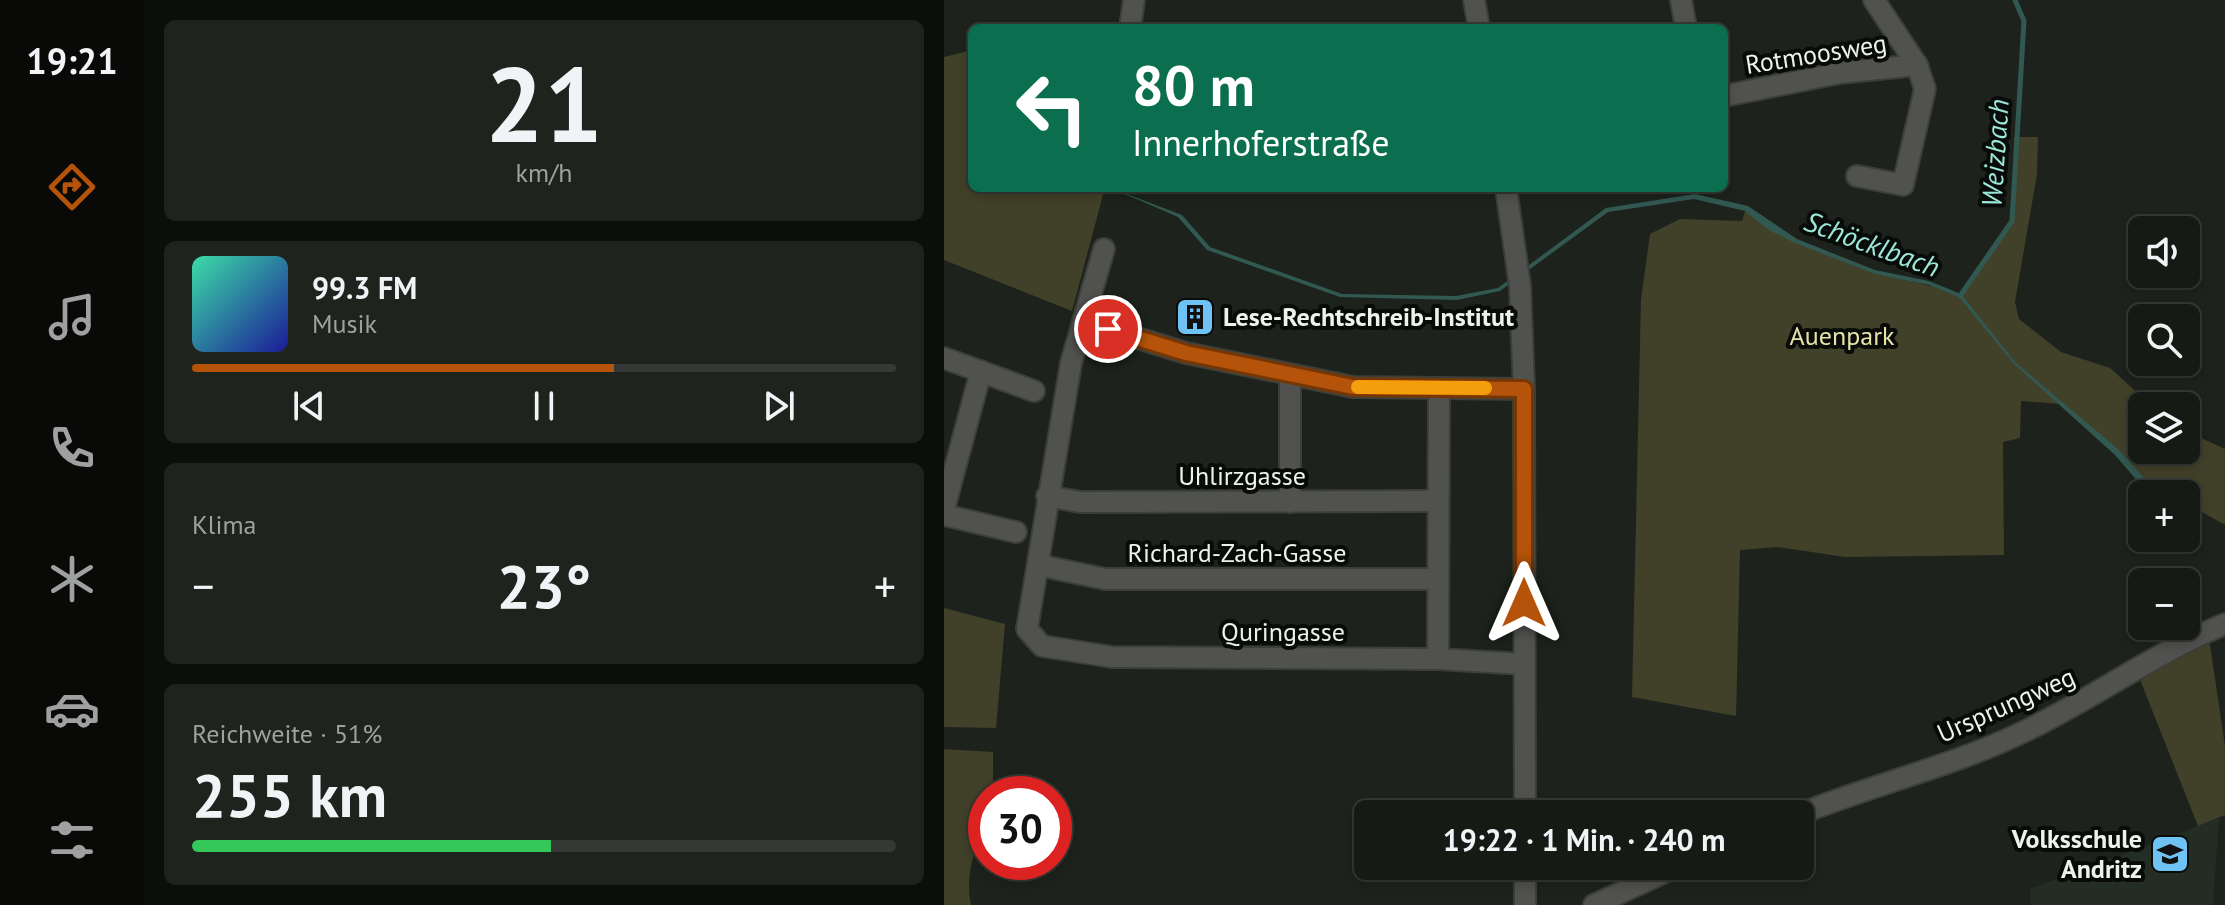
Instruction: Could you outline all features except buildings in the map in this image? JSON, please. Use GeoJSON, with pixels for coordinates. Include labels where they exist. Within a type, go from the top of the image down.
{"type":"FeatureCollection","features":[{"type":"Feature","properties":{"kind":"street"},"geometry":{"type":"LineString","coordinates":[[1131,24],[1134,0]]}},
{"type":"Feature","properties":{"kind":"street"},"geometry":{"type":"LineString","coordinates":[[1474,0],[1478,24]]}},
{"type":"Feature","properties":{"kind":"street"},"geometry":{"type":"LineString","coordinates":[[1681,0],[1685,24]]}},
{"type":"Feature","properties":{"kind":"street","name":"Rotmoosweg"},"geometry":{"type":"LineString","coordinates":[[1857,176],[1903,185],[1925,89],[1917,65],[1874,0]]}},
{"type":"Feature","properties":{"kind":"street","name":"Rotmoosweg"},"geometry":{"type":"LineString","coordinates":[[1728,95],[1839,73],[1917,65]]}},
{"type":"Feature","properties":{"kind":"street"},"geometry":{"type":"LineString","coordinates":[[1507,192],[1518,277],[1524,389],[1525,800]]}},
{"type":"Feature","properties":{"kind":"street"},"geometry":{"type":"LineString","coordinates":[[1038,565],[1071,363],[1104,249]]}},
{"type":"Feature","properties":{"kind":"street"},"geometry":{"type":"LineString","coordinates":[[1083,321],[1186,353],[1374,389],[1524,389]]}},
{"type":"Feature","properties":{"kind":"street"},"geometry":{"type":"LineString","coordinates":[[944,358],[1034,391]]}},
{"type":"Feature","properties":{"kind":"street"},"geometry":{"type":"LineString","coordinates":[[981,371],[944,512],[1016,532]]}},
{"type":"Feature","properties":{"kind":"street"},"geometry":{"type":"LineString","coordinates":[[1290,375],[1290,502]]}},
{"type":"Feature","properties":{"kind":"street"},"geometry":{"type":"LineString","coordinates":[[1438,659],[1439,389]]}},
{"type":"Feature","properties":{"kind":"street","name":"Uhlirzgasse"},"geometry":{"type":"LineString","coordinates":[[1047,496],[1080,502],[1437,501]]}},
{"type":"Feature","properties":{"kind":"street","name":"Quringasse"},"geometry":{"type":"LineString","coordinates":[[1038,565],[1027,629],[1042,646],[1112,657],[1438,659],[1524,664]]}},
{"type":"Feature","properties":{"kind":"street","name":"Richard-Zach-Gasse"},"geometry":{"type":"LineString","coordinates":[[1038,565],[1105,579],[1438,579]]}},
{"type":"Feature","properties":{"kind":"street","name":"Ursprungweg"},"geometry":{"type":"LineString","coordinates":[[1814,809],[2014,736],[2080,703],[2141,664],[2225,624]]}},
{"type":"Feature","properties":{"kind":"street"},"geometry":{"type":"LineString","coordinates":[[1525,880],[1525,905]]}},
{"type":"Feature","properties":{"kind":"street"},"geometry":{"type":"LineString","coordinates":[[1594,905],[1648,880]]}},
{"type":"Feature","properties":{"kind":"shaded area","name":"Volksschule Andritz"},"geometry":{"type":"Polygon","coordinates":[[[2219,818],[2213,905],[2031,905],[2030,889],[2219,818]]]}},
{"type":"Feature","properties":{"kind":"green space"},"geometry":{"type":"Polygon","coordinates":[[[968,51],[968,192],[1101,192],[1103,195],[1072,311],[944,260],[944,57],[968,51]]]}},
{"type":"Feature","properties":{"kind":"green space","name":"Auenpark"},"geometry":{"type":"Polygon","coordinates":[[[2014,137],[2038,137],[2037,174],[2015,302],[2019,319],[2061,352],[2110,368],[2137,392],[2128,392],[2128,464],[2200,464],[2200,437],[2225,449],[2225,525],[2200,511],[2200,480],[2141,480],[2117,453],[2061,404],[2021,401],[2020,438],[2003,442],[2004,555],[1845,557],[1778,547],[1740,550],[1736,716],[1632,697],[1641,300],[1650,234],[1680,219],[1742,221],[1746,208],[1791,237],[1841,260],[1960,296],[2012,221],[2014,137]]]}},
{"type":"Feature","properties":{"kind":"green space"},"geometry":{"type":"Polygon","coordinates":[[[944,608],[1005,624],[996,728],[944,727],[944,608]]]}},
{"type":"Feature","properties":{"kind":"green space"},"geometry":{"type":"Polygon","coordinates":[[[2204,640],[2210,645],[2225,746],[2225,815],[2198,826],[2139,677],[2204,640]]]}},
{"type":"Feature","properties":{"kind":"green space"},"geometry":{"type":"Polygon","coordinates":[[[944,749],[993,752],[993,776],[968,776],[968,880],[971,905],[944,905],[944,749]]]}},
{"type":"Feature","properties":{"kind":"water","name":"Schöcklbach"},"geometry":{"type":"Polygon","coordinates":[[[1120,192],[1182,215],[1210,247],[1342,294],[1456,296],[1498,288],[1606,208],[1695,194],[1748,206],[1797,239],[1875,270],[1929,281],[1961,294],[2016,363],[2119,450],[2128,464],[2148,480],[2137,480],[2115,455],[2014,364],[1959,297],[1929,285],[1875,274],[1795,243],[1769,230],[1745,211],[1694,199],[1608,212],[1500,291],[1457,300],[1340,297],[1207,250],[1178,217],[1120,192]]]}},
{"type":"Feature","properties":{"kind":"waterway","name":"Weizbach"},"geometry":{"type":"LineString","coordinates":[[1960,296],[2012,221],[2024,21],[2015,0]]}},
{"type":"Feature","properties":{"kind":"slow traffic"},"geometry":{"type":"LineString","coordinates":[[1358,387],[1485,388]]}},
{"type":"Feature","properties":{"kind":"place","name":"Lese-Rechtschreib-Institut"},"geometry":{"type":"Point","coordinates":[1195,317]}},
{"type":"Feature","properties":{"kind":"place","name":"Volksschule Andritz"},"geometry":{"type":"Point","coordinates":[2170,854]}},
{"type":"Feature","properties":{"kind":"route"},"geometry":{"type":"LineString","coordinates":[[1108,329],[1186,353],[1353,387],[1524,389],[1524,603]]}}]}
